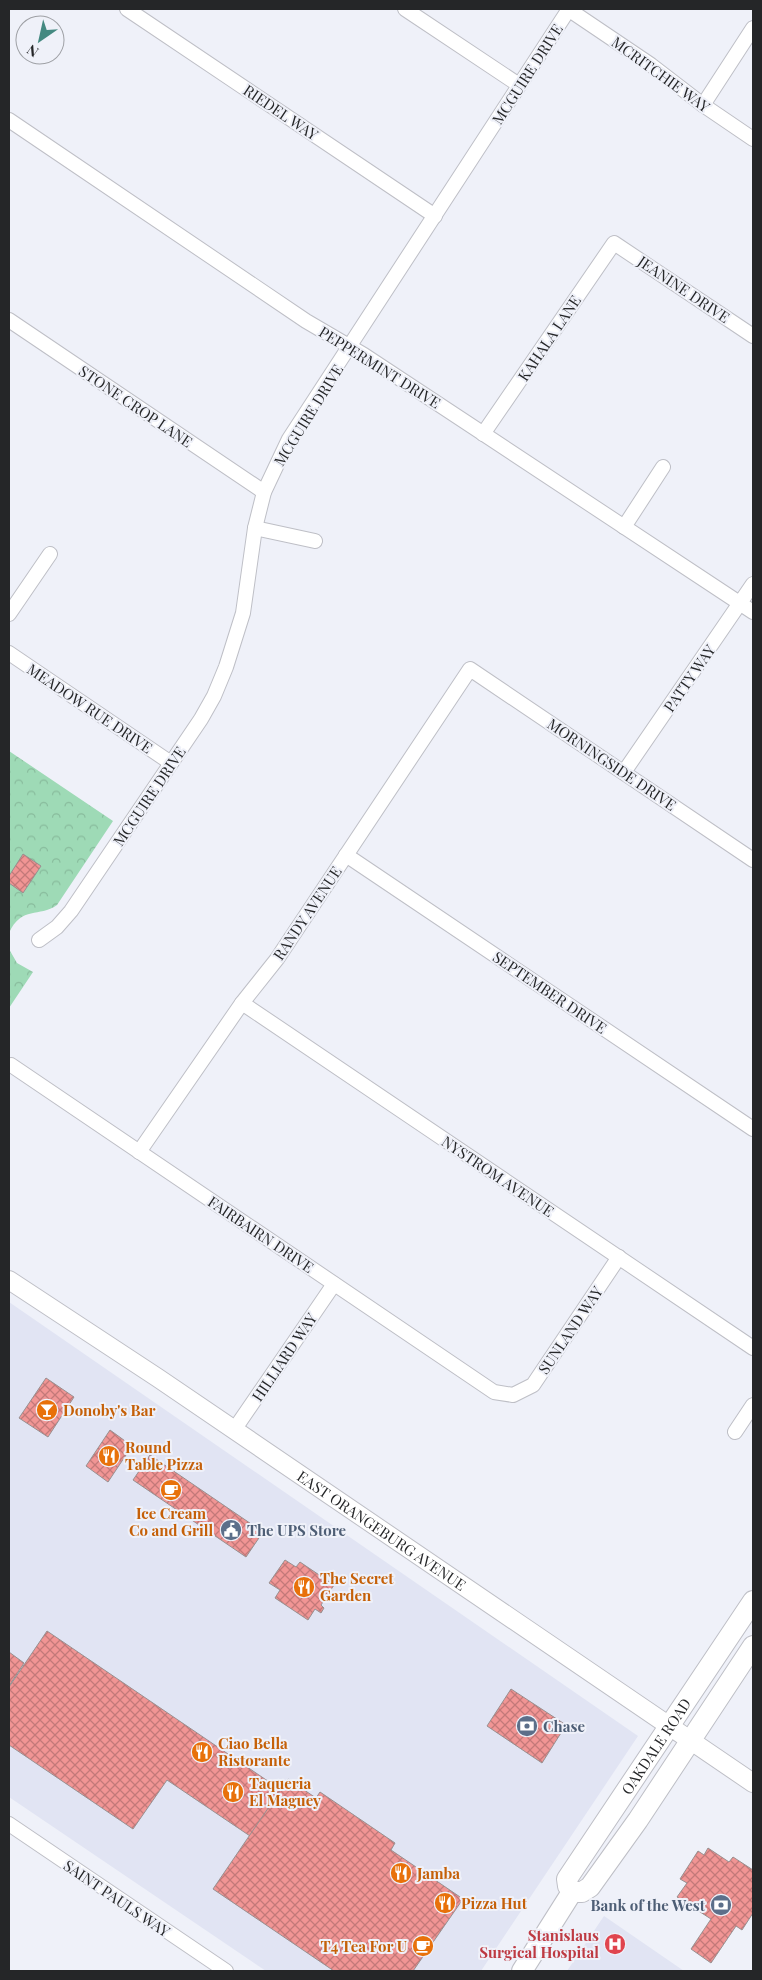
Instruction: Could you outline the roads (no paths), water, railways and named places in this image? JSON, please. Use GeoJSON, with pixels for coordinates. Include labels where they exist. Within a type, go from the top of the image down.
{"type":"FeatureCollection","features":[{"type":"Feature","properties":{"kind":"main road","name":"OAKDALE ROAD"},"geometry":{"type":"LineString","coordinates":[[572,1892],[568,1886],[567,1879],[753,1601]]}},
{"type":"Feature","properties":{"kind":"main road","name":"OAKDALE ROAD"},"geometry":{"type":"LineString","coordinates":[[572,1892],[582,1892],[590,1887],[638,1820],[753,1646]]}},
{"type":"Feature","properties":{"kind":"main road","name":"OAKDALE ROAD"},"geometry":{"type":"LineString","coordinates":[[522,1971],[572,1892]]}},
{"type":"Feature","properties":{"kind":"street","name":"RIEDEL WAY"},"geometry":{"type":"LineString","coordinates":[[127,9],[436,216]]}},
{"type":"Feature","properties":{"kind":"street"},"geometry":{"type":"LineString","coordinates":[[405,9],[519,85]]}},
{"type":"Feature","properties":{"kind":"street","name":"MCGUIRE DRIVE"},"geometry":{"type":"LineString","coordinates":[[39,940],[57,926],[71,911],[201,719],[226,667],[243,613],[255,528],[264,492],[289,439],[436,216],[569,9]]}},
{"type":"Feature","properties":{"kind":"street","name":"MCRITCHIE WAY"},"geometry":{"type":"LineString","coordinates":[[569,9],[651,65],[703,105],[753,138]]}},
{"type":"Feature","properties":{"kind":"street"},"geometry":{"type":"LineString","coordinates":[[703,105],[753,28]]}},
{"type":"Feature","properties":{"kind":"street","name":"PEPPERMINT DRIVE"},"geometry":{"type":"LineString","coordinates":[[9,120],[298,316],[364,355],[753,612]]}},
{"type":"Feature","properties":{"kind":"street","name":"JEANINE DRIVE"},"geometry":{"type":"LineString","coordinates":[[614,243],[753,336]]}},
{"type":"Feature","properties":{"kind":"street","name":"KAHALA LANE"},"geometry":{"type":"LineString","coordinates":[[483,434],[614,243]]}},
{"type":"Feature","properties":{"kind":"street","name":"STONE CROP LANE"},"geometry":{"type":"LineString","coordinates":[[9,320],[264,492]]}},
{"type":"Feature","properties":{"kind":"street"},"geometry":{"type":"LineString","coordinates":[[624,527],[663,467]]}},
{"type":"Feature","properties":{"kind":"street"},"geometry":{"type":"LineString","coordinates":[[255,528],[315,541]]}},
{"type":"Feature","properties":{"kind":"street"},"geometry":{"type":"LineString","coordinates":[[9,614],[50,554]]}},
{"type":"Feature","properties":{"kind":"street","name":"PATTY WAY"},"geometry":{"type":"LineString","coordinates":[[624,772],[753,584]]}},
{"type":"Feature","properties":{"kind":"street","name":"MEADOW RUE DRIVE"},"geometry":{"type":"LineString","coordinates":[[9,653],[171,763]]}},
{"type":"Feature","properties":{"kind":"street","name":"MORNINGSIDE DRIVE"},"geometry":{"type":"LineString","coordinates":[[470,669],[753,860]]}},
{"type":"Feature","properties":{"kind":"street","name":"RANDY AVENUE"},"geometry":{"type":"LineString","coordinates":[[139,1152],[242,1003],[276,959],[470,669]]}},
{"type":"Feature","properties":{"kind":"street","name":"SEPTEMBER DRIVE"},"geometry":{"type":"LineString","coordinates":[[346,855],[753,1129]]}},
{"type":"Feature","properties":{"kind":"street","name":"NYSTROM AVENUE"},"geometry":{"type":"LineString","coordinates":[[242,1003],[753,1348]]}},
{"type":"Feature","properties":{"kind":"street","name":"FAIRBAIRN DRIVE"},"geometry":{"type":"LineString","coordinates":[[11,1065],[494,1392],[514,1395]]}},
{"type":"Feature","properties":{"kind":"street","name":"SUNLAND WAY"},"geometry":{"type":"LineString","coordinates":[[514,1395],[533,1385],[619,1258]]}},
{"type":"Feature","properties":{"kind":"street","name":"EAST ORANGEBURG AVENUE"},"geometry":{"type":"LineString","coordinates":[[9,1280],[234,1430],[753,1783]]}},
{"type":"Feature","properties":{"kind":"street","name":"HILLIARD WAY"},"geometry":{"type":"LineString","coordinates":[[234,1430],[334,1284]]}},
{"type":"Feature","properties":{"kind":"street"},"geometry":{"type":"LineString","coordinates":[[735,1432],[753,1405]]}},
{"type":"Feature","properties":{"kind":"street","name":"SAINT PAULS WAY"},"geometry":{"type":"LineString","coordinates":[[9,1824],[226,1971]]}},
{"type":"Feature","properties":{"kind":"place","name":"Donoby's Bar"},"geometry":{"type":"Point","coordinates":[47,1410]}},
{"type":"Feature","properties":{"kind":"place","name":"Round Table Pizza"},"geometry":{"type":"Point","coordinates":[109,1456]}},
{"type":"Feature","properties":{"kind":"place","name":"Ice Cream Co and Grill"},"geometry":{"type":"Point","coordinates":[171,1490]}},
{"type":"Feature","properties":{"kind":"place","name":"The UPS Store"},"geometry":{"type":"Point","coordinates":[231,1530]}},
{"type":"Feature","properties":{"kind":"place","name":"The Secret Garden"},"geometry":{"type":"Point","coordinates":[304,1587]}},
{"type":"Feature","properties":{"kind":"place","name":"Chase"},"geometry":{"type":"Point","coordinates":[527,1726]}},
{"type":"Feature","properties":{"kind":"place","name":"Ciao Bella Ristorante"},"geometry":{"type":"Point","coordinates":[202,1752]}},
{"type":"Feature","properties":{"kind":"place","name":"Taqueria El Maguey"},"geometry":{"type":"Point","coordinates":[233,1792]}},
{"type":"Feature","properties":{"kind":"place","name":"Jamba"},"geometry":{"type":"Point","coordinates":[401,1873]}},
{"type":"Feature","properties":{"kind":"place","name":"Pizza Hut"},"geometry":{"type":"Point","coordinates":[445,1903]}},
{"type":"Feature","properties":{"kind":"place","name":"Bank of the West"},"geometry":{"type":"Point","coordinates":[721,1905]}},
{"type":"Feature","properties":{"kind":"place","name":"Stanislaus Surgical Hospital"},"geometry":{"type":"Point","coordinates":[615,1944]}},
{"type":"Feature","properties":{"kind":"place","name":"T4 Tea For U"},"geometry":{"type":"Point","coordinates":[423,1946]}}]}
